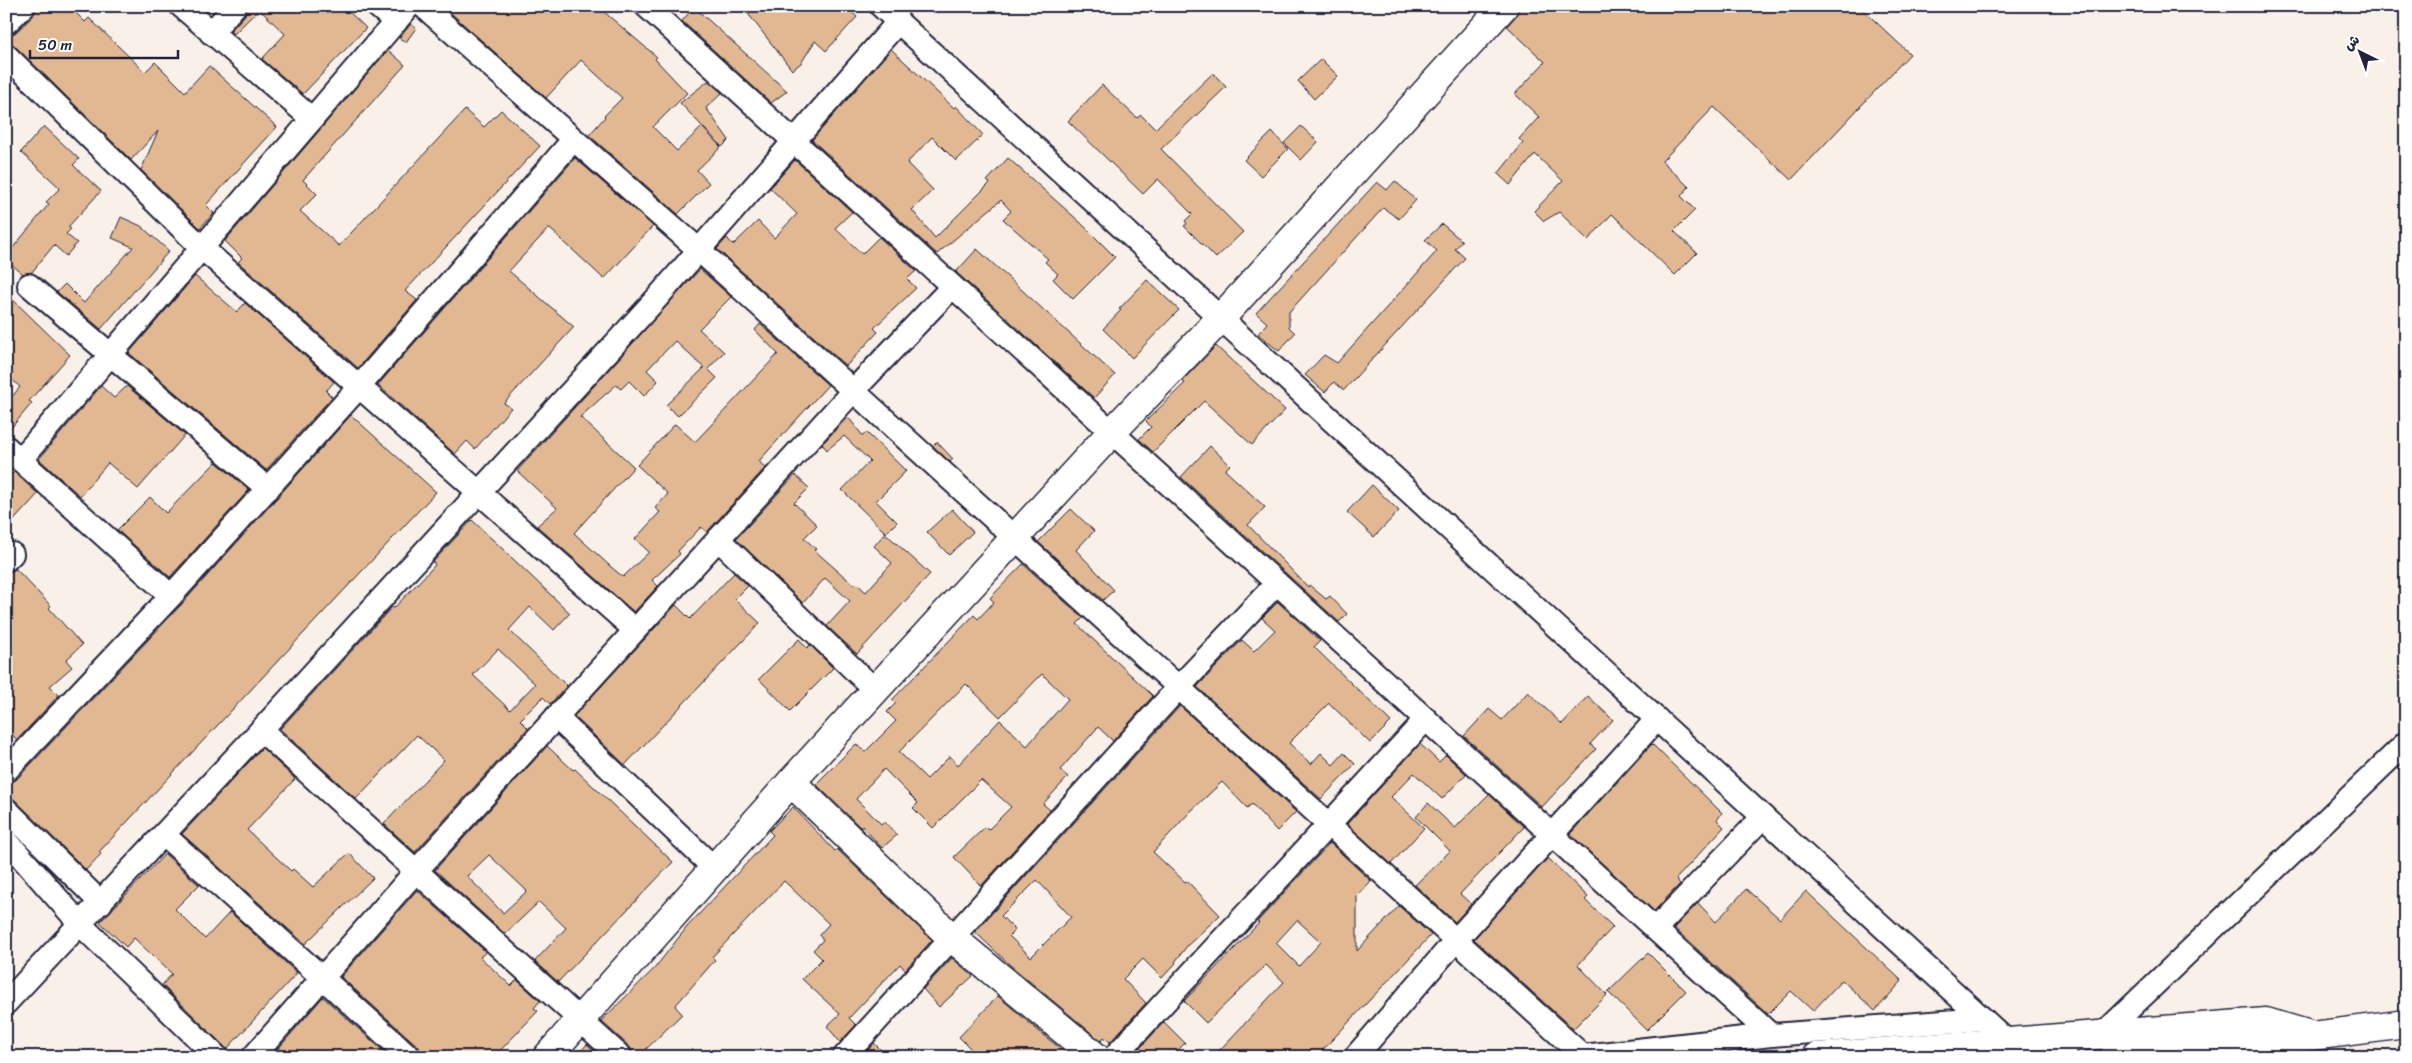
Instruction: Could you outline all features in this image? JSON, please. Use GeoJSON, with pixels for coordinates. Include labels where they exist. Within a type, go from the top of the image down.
{"type":"FeatureCollection","features":[{"type":"Feature","properties":{"kind":"main road"},"geometry":{"type":"LineString","coordinates":[[547,1057],[791,782],[1111,433],[1220,318],[1504,6]]}},
{"type":"Feature","properties":{"kind":"main road"},"geometry":{"type":"LineString","coordinates":[[791,782],[952,937],[1096,1057]]}},
{"type":"Feature","properties":{"kind":"main road"},"geometry":{"type":"LineString","coordinates":[[1816,1057],[2008,1042],[2066,1047],[2266,1042],[2406,1024]]}},
{"type":"Feature","properties":{"kind":"street"},"geometry":{"type":"LineString","coordinates":[[6,23],[24,6]]}},
{"type":"Feature","properties":{"kind":"street"},"geometry":{"type":"LineString","coordinates":[[180,6],[312,119]]}},
{"type":"Feature","properties":{"kind":"street"},"geometry":{"type":"LineString","coordinates":[[211,33],[235,6]]}},
{"type":"Feature","properties":{"kind":"street"},"geometry":{"type":"LineString","coordinates":[[171,596],[14,453],[110,356],[402,14],[377,6]]}},
{"type":"Feature","properties":{"kind":"street"},"geometry":{"type":"LineString","coordinates":[[423,6],[699,250],[1583,1056],[1771,1035],[1984,1019]]}},
{"type":"Feature","properties":{"kind":"street"},"geometry":{"type":"LineString","coordinates":[[646,6],[792,143],[1771,1035]]}},
{"type":"Feature","properties":{"kind":"street"},"geometry":{"type":"LineString","coordinates":[[881,6],[896,14],[1220,318],[2008,1042]]}},
{"type":"Feature","properties":{"kind":"street"},"geometry":{"type":"LineString","coordinates":[[6,1004],[261,730],[699,250],[792,143],[896,14]]}},
{"type":"Feature","properties":{"kind":"street"},"geometry":{"type":"LineString","coordinates":[[6,55],[202,248],[634,630]]}},
{"type":"Feature","properties":{"kind":"street"},"geometry":{"type":"LineString","coordinates":[[6,771],[171,596],[359,387],[573,140]]}},
{"type":"Feature","properties":{"kind":"street"},"geometry":{"type":"LineString","coordinates":[[29,285],[110,356],[268,488]]}},
{"type":"Feature","properties":{"kind":"street"},"geometry":{"type":"LineString","coordinates":[[253,1057],[416,871],[634,630],[853,391],[952,288]]}},
{"type":"Feature","properties":{"kind":"street"},"geometry":{"type":"LineString","coordinates":[[718,539],[876,691]]}},
{"type":"Feature","properties":{"kind":"street"},"geometry":{"type":"LineString","coordinates":[[844,1057],[1179,688],[1277,583]]}},
{"type":"Feature","properties":{"kind":"street"},"geometry":{"type":"LineString","coordinates":[[556,717],[715,869]]}},
{"type":"Feature","properties":{"kind":"street"},"geometry":{"type":"LineString","coordinates":[[1114,1057],[1426,719]]}},
{"type":"Feature","properties":{"kind":"street"},"geometry":{"type":"LineString","coordinates":[[1355,1057],[1456,940],[1657,719]]}},
{"type":"Feature","properties":{"kind":"street"},"geometry":{"type":"LineString","coordinates":[[261,730],[621,1057]]}},
{"type":"Feature","properties":{"kind":"street"},"geometry":{"type":"LineString","coordinates":[[2108,1046],[2406,743]]}},
{"type":"Feature","properties":{"kind":"street"},"geometry":{"type":"LineString","coordinates":[[6,809],[101,903]]}},
{"type":"Feature","properties":{"kind":"street"},"geometry":{"type":"LineString","coordinates":[[1655,929],[1763,817]]}},
{"type":"Feature","properties":{"kind":"street"},"geometry":{"type":"LineString","coordinates":[[164,835],[410,1057]]}},
{"type":"Feature","properties":{"kind":"street"},"geometry":{"type":"LineString","coordinates":[[6,840],[81,925],[217,1057]]}},
{"type":"Feature","properties":{"kind":"building"},"geometry":{"type":"Polygon","coordinates":[[[37,6],[69,6],[85,22],[89,18],[145,72],[155,62],[185,92],[209,66],[277,127],[206,205],[214,213],[200,228],[141,170],[158,131],[131,160],[15,46],[6,42],[6,36],[15,33],[33,16],[37,6]]]}},
{"type":"Feature","properties":{"kind":"building"},"geometry":{"type":"Polygon","coordinates":[[[248,6],[343,6],[366,28],[303,94],[262,59],[285,34],[259,9],[234,34],[230,31],[245,15],[248,6]]]}},
{"type":"Feature","properties":{"kind":"building"},"geometry":{"type":"Polygon","coordinates":[[[443,6],[597,6],[657,57],[655,59],[687,93],[653,127],[677,151],[702,127],[721,147],[697,170],[709,183],[678,214],[589,135],[622,98],[581,60],[546,98],[443,6]]]}},
{"type":"Feature","properties":{"kind":"building"},"geometry":{"type":"Polygon","coordinates":[[[742,6],[845,6],[857,17],[826,51],[815,41],[801,63],[792,70],[742,6]]]}},
{"type":"Feature","properties":{"kind":"building"},"geometry":{"type":"Polygon","coordinates":[[[1520,6],[1859,6],[1910,54],[1791,180],[1714,107],[1662,161],[1689,187],[1681,196],[1695,210],[1674,231],[1697,253],[1675,275],[1612,214],[1588,240],[1559,212],[1544,221],[1534,211],[1563,181],[1535,154],[1510,185],[1498,174],[1523,143],[1519,139],[1539,117],[1515,94],[1545,62],[1507,26],[1516,16],[1520,6]]]}},
{"type":"Feature","properties":{"kind":"building"},"geometry":{"type":"Polygon","coordinates":[[[694,7],[787,91],[771,103],[682,21],[694,7]]]}},
{"type":"Feature","properties":{"kind":"building"},"geometry":{"type":"Polygon","coordinates":[[[411,24],[416,28],[406,42],[399,38],[411,24]]]}},
{"type":"Feature","properties":{"kind":"building"},"geometry":{"type":"Polygon","coordinates":[[[891,49],[954,108],[956,106],[983,135],[956,161],[932,137],[907,163],[933,190],[912,210],[935,238],[990,183],[987,181],[1008,158],[1081,223],[1115,257],[1073,299],[1053,279],[1058,274],[1045,262],[1048,259],[1003,219],[1011,211],[1001,200],[937,254],[812,140],[891,49]]]}},
{"type":"Feature","properties":{"kind":"building"},"geometry":{"type":"Polygon","coordinates":[[[388,50],[405,65],[303,180],[317,194],[300,211],[339,246],[465,110],[484,127],[501,110],[540,146],[405,291],[417,300],[358,368],[238,262],[242,258],[225,241],[388,50]]]}},
{"type":"Feature","properties":{"kind":"building"},"geometry":{"type":"Polygon","coordinates":[[[1321,59],[1338,76],[1314,99],[1298,81],[1321,59]]]}},
{"type":"Feature","properties":{"kind":"building"},"geometry":{"type":"Polygon","coordinates":[[[1213,73],[1226,87],[1161,149],[1243,232],[1216,258],[1184,226],[1187,224],[1185,221],[1192,214],[1158,179],[1143,194],[1068,121],[1102,85],[1137,118],[1141,115],[1155,129],[1213,73]]]}},
{"type":"Feature","properties":{"kind":"building"},"geometry":{"type":"Polygon","coordinates":[[[708,81],[722,93],[706,108],[729,140],[722,147],[680,103],[708,81]]]}},
{"type":"Feature","properties":{"kind":"building"},"geometry":{"type":"Polygon","coordinates":[[[44,126],[79,159],[73,165],[101,191],[68,227],[71,229],[66,234],[77,243],[66,256],[54,245],[32,272],[23,274],[6,260],[6,256],[49,204],[46,202],[60,188],[21,152],[44,126]]]}},
{"type":"Feature","properties":{"kind":"building"},"geometry":{"type":"Polygon","coordinates":[[[1301,126],[1318,142],[1301,160],[1284,143],[1301,126]]]}},
{"type":"Feature","properties":{"kind":"building"},"geometry":{"type":"Polygon","coordinates":[[[1272,132],[1288,149],[1261,176],[1244,160],[1272,132]]]}},
{"type":"Feature","properties":{"kind":"building"},"geometry":{"type":"Polygon","coordinates":[[[575,158],[653,226],[604,279],[549,228],[509,271],[574,327],[504,403],[511,408],[475,449],[467,441],[455,454],[378,385],[575,158]]]}},
{"type":"Feature","properties":{"kind":"building"},"geometry":{"type":"Polygon","coordinates":[[[795,160],[852,212],[835,228],[862,254],[879,237],[916,271],[907,279],[916,288],[874,328],[878,332],[846,366],[717,249],[727,238],[733,245],[758,221],[774,238],[797,214],[770,188],[795,160]]]}},
{"type":"Feature","properties":{"kind":"building"},"geometry":{"type":"Polygon","coordinates":[[[1395,181],[1416,200],[1399,219],[1383,208],[1289,312],[1289,327],[1295,333],[1279,351],[1258,334],[1267,323],[1256,313],[1377,182],[1387,190],[1395,181]]]}},
{"type":"Feature","properties":{"kind":"building"},"geometry":{"type":"Polygon","coordinates":[[[121,217],[141,226],[169,251],[101,329],[57,292],[65,284],[84,303],[133,247],[112,238],[121,217]]]}},
{"type":"Feature","properties":{"kind":"building"},"geometry":{"type":"Polygon","coordinates":[[[1442,224],[1462,241],[1455,249],[1465,258],[1344,390],[1334,382],[1325,392],[1305,375],[1324,355],[1337,363],[1437,251],[1425,240],[1442,224]]]}},
{"type":"Feature","properties":{"kind":"building"},"geometry":{"type":"Polygon","coordinates":[[[977,249],[1115,375],[1094,398],[956,272],[977,249]]]}},
{"type":"Feature","properties":{"kind":"building"},"geometry":{"type":"Polygon","coordinates":[[[700,269],[731,297],[699,329],[724,352],[708,369],[717,378],[678,416],[666,405],[704,368],[675,341],[647,370],[658,381],[644,396],[629,381],[621,389],[616,385],[580,417],[634,467],[574,533],[611,567],[623,577],[649,552],[635,539],[660,512],[655,508],[668,494],[637,465],[675,424],[695,442],[778,354],[755,330],[760,324],[828,385],[759,461],[765,468],[707,532],[701,527],[678,551],[680,554],[652,580],[658,586],[634,612],[537,526],[557,508],[517,471],[700,269]]]}},
{"type":"Feature","properties":{"kind":"building"},"geometry":{"type":"Polygon","coordinates":[[[195,276],[237,312],[245,303],[334,382],[326,391],[332,397],[266,470],[129,353],[195,276]]]}},
{"type":"Feature","properties":{"kind":"building"},"geometry":{"type":"Polygon","coordinates":[[[1147,280],[1179,310],[1132,358],[1103,329],[1147,280]]]}},
{"type":"Feature","properties":{"kind":"building"},"geometry":{"type":"Polygon","coordinates":[[[6,293],[70,355],[29,401],[32,403],[6,434],[6,404],[20,387],[6,374],[6,293]]]}},
{"type":"Feature","properties":{"kind":"building"},"geometry":{"type":"Polygon","coordinates":[[[1216,346],[1285,410],[1252,445],[1204,401],[1153,452],[1139,439],[1151,427],[1146,421],[1185,383],[1182,381],[1216,346]]]}},
{"type":"Feature","properties":{"kind":"building"},"geometry":{"type":"Polygon","coordinates":[[[101,386],[114,398],[127,386],[185,435],[138,489],[108,463],[80,496],[39,459],[101,386]]]}},
{"type":"Feature","properties":{"kind":"building"},"geometry":{"type":"Polygon","coordinates":[[[351,415],[436,492],[99,852],[101,854],[86,870],[15,800],[6,796],[6,784],[16,780],[181,605],[351,415]]]}},
{"type":"Feature","properties":{"kind":"building"},"geometry":{"type":"Polygon","coordinates":[[[848,417],[863,436],[866,432],[906,471],[876,501],[897,522],[886,533],[842,490],[870,461],[844,436],[827,450],[822,444],[848,417]]]}},
{"type":"Feature","properties":{"kind":"building"},"geometry":{"type":"Polygon","coordinates":[[[937,442],[953,459],[950,462],[933,446],[937,442]]]}},
{"type":"Feature","properties":{"kind":"building"},"geometry":{"type":"Polygon","coordinates":[[[1210,446],[1230,465],[1225,470],[1265,507],[1248,525],[1308,587],[1309,585],[1326,599],[1330,596],[1347,614],[1339,622],[1181,477],[1210,446]]]}},
{"type":"Feature","properties":{"kind":"building"},"geometry":{"type":"Polygon","coordinates":[[[216,462],[249,490],[170,577],[117,530],[150,497],[166,513],[216,462]]]}},
{"type":"Feature","properties":{"kind":"building"},"geometry":{"type":"Polygon","coordinates":[[[14,472],[38,494],[6,529],[6,480],[14,472]]]}},
{"type":"Feature","properties":{"kind":"building"},"geometry":{"type":"Polygon","coordinates":[[[795,475],[809,488],[794,503],[817,525],[804,538],[816,549],[814,550],[854,585],[856,583],[866,592],[892,563],[874,546],[885,533],[930,574],[857,654],[827,626],[850,601],[825,578],[803,603],[736,539],[795,475]]]}},
{"type":"Feature","properties":{"kind":"building"},"geometry":{"type":"Polygon","coordinates":[[[1372,485],[1399,511],[1374,537],[1347,512],[1372,485]]]}},
{"type":"Feature","properties":{"kind":"building"},"geometry":{"type":"Polygon","coordinates":[[[952,509],[973,532],[949,555],[927,532],[952,509]]]}},
{"type":"Feature","properties":{"kind":"building"},"geometry":{"type":"Polygon","coordinates":[[[1071,509],[1094,531],[1076,550],[1114,590],[1103,600],[1038,542],[1071,509]]]}},
{"type":"Feature","properties":{"kind":"building"},"geometry":{"type":"Polygon","coordinates":[[[472,520],[570,613],[554,630],[530,607],[509,630],[567,686],[550,704],[543,697],[520,720],[528,728],[415,852],[384,824],[444,760],[417,735],[356,799],[280,729],[392,607],[394,608],[435,565],[433,562],[472,520]],[[498,649],[473,675],[510,710],[535,684],[498,649]]]}},
{"type":"Feature","properties":{"kind":"building"},"geometry":{"type":"Polygon","coordinates":[[[1023,564],[1083,618],[1077,624],[1153,696],[1113,741],[1098,727],[1060,770],[1068,777],[1043,804],[1050,810],[981,886],[954,857],[985,827],[988,830],[1011,807],[981,780],[933,828],[913,808],[918,803],[884,769],[856,799],[881,824],[884,821],[897,835],[882,848],[862,826],[861,828],[816,784],[856,744],[865,752],[896,721],[887,712],[896,703],[892,700],[974,615],[978,619],[994,602],[990,598],[1023,564]],[[1042,674],[1000,717],[966,684],[899,752],[927,779],[950,756],[958,765],[1000,720],[1027,746],[1068,699],[1042,674]]]}},
{"type":"Feature","properties":{"kind":"building"},"geometry":{"type":"Polygon","coordinates":[[[16,569],[51,606],[49,608],[82,645],[66,660],[72,667],[50,686],[59,695],[17,740],[6,728],[6,573],[16,569]]]}},
{"type":"Feature","properties":{"kind":"building"},"geometry":{"type":"Polygon","coordinates":[[[734,573],[748,586],[735,599],[760,623],[625,765],[574,716],[676,605],[690,619],[734,573]]]}},
{"type":"Feature","properties":{"kind":"building"},"geometry":{"type":"Polygon","coordinates":[[[1278,602],[1320,641],[1314,647],[1391,722],[1370,743],[1329,703],[1289,743],[1311,764],[1321,753],[1333,765],[1344,753],[1355,764],[1321,799],[1197,687],[1242,640],[1254,651],[1275,630],[1262,618],[1278,602]]]}},
{"type":"Feature","properties":{"kind":"building"},"geometry":{"type":"Polygon","coordinates":[[[799,639],[807,648],[810,645],[833,668],[790,711],[759,679],[799,639]]]}},
{"type":"Feature","properties":{"kind":"building"},"geometry":{"type":"Polygon","coordinates":[[[1528,692],[1562,724],[1588,696],[1613,720],[1590,744],[1596,749],[1542,807],[1464,736],[1489,709],[1502,720],[1528,692]]]}},
{"type":"Feature","properties":{"kind":"building"},"geometry":{"type":"Polygon","coordinates":[[[1180,706],[1296,812],[1277,831],[1252,804],[1247,808],[1222,782],[1190,812],[1153,852],[1185,882],[1187,881],[1220,915],[1187,946],[1176,963],[1162,978],[1143,959],[1123,979],[1146,1003],[1110,1042],[1104,1037],[1101,1041],[1010,965],[975,932],[1180,706]],[[1037,880],[1001,916],[1015,930],[1009,936],[1031,957],[1071,917],[1037,880]]]}},
{"type":"Feature","properties":{"kind":"building"},"geometry":{"type":"Polygon","coordinates":[[[1420,744],[1439,762],[1446,755],[1466,774],[1442,799],[1414,773],[1391,797],[1424,828],[1391,864],[1347,824],[1420,744]]]}},
{"type":"Feature","properties":{"kind":"building"},"geometry":{"type":"Polygon","coordinates":[[[1652,744],[1722,813],[1717,820],[1724,827],[1676,879],[1680,884],[1654,911],[1570,834],[1652,744]]]}},
{"type":"Feature","properties":{"kind":"building"},"geometry":{"type":"Polygon","coordinates":[[[547,746],[573,770],[575,769],[673,862],[558,982],[535,961],[566,928],[539,902],[505,934],[435,870],[547,746]],[[489,855],[467,876],[503,913],[527,891],[489,855]]]}},
{"type":"Feature","properties":{"kind":"building"},"geometry":{"type":"Polygon","coordinates":[[[262,748],[295,779],[247,830],[291,871],[293,869],[313,887],[349,853],[373,878],[305,944],[182,834],[262,748]]]}},
{"type":"Feature","properties":{"kind":"building"},"geometry":{"type":"Polygon","coordinates":[[[1489,794],[1524,827],[1460,894],[1471,904],[1455,922],[1415,885],[1450,851],[1416,817],[1428,803],[1455,828],[1489,794]]]}},
{"type":"Feature","properties":{"kind":"building"},"geometry":{"type":"Polygon","coordinates":[[[793,807],[835,851],[837,849],[932,940],[905,970],[900,964],[849,1018],[856,1025],[840,1042],[827,1026],[840,1014],[802,979],[822,959],[813,950],[823,940],[819,935],[829,924],[784,881],[712,957],[715,960],[675,1006],[682,1014],[638,1057],[634,1057],[630,1047],[601,1021],[654,969],[687,927],[773,835],[769,831],[793,807]]]}},
{"type":"Feature","properties":{"kind":"building"},"geometry":{"type":"Polygon","coordinates":[[[1330,843],[1371,881],[1357,896],[1357,951],[1399,906],[1431,935],[1316,1057],[1213,1057],[1284,982],[1266,965],[1206,1023],[1184,1001],[1259,923],[1257,922],[1330,843]],[[1297,920],[1276,943],[1299,966],[1321,942],[1297,920]]]}},
{"type":"Feature","properties":{"kind":"building"},"geometry":{"type":"Polygon","coordinates":[[[165,854],[199,885],[175,909],[205,939],[230,912],[297,973],[227,1049],[162,985],[172,974],[134,938],[126,947],[100,922],[165,854]]]}},
{"type":"Feature","properties":{"kind":"building"},"geometry":{"type":"Polygon","coordinates":[[[1548,858],[1588,897],[1585,900],[1613,927],[1578,965],[1607,995],[1573,1029],[1474,939],[1548,858]]]}},
{"type":"Feature","properties":{"kind":"building"},"geometry":{"type":"Polygon","coordinates":[[[1746,889],[1780,919],[1806,891],[1902,981],[1875,1011],[1842,980],[1813,1011],[1791,991],[1768,1014],[1674,928],[1698,903],[1716,922],[1746,889]]]}},
{"type":"Feature","properties":{"kind":"building"},"geometry":{"type":"Polygon","coordinates":[[[417,890],[486,952],[480,957],[511,986],[517,980],[540,1001],[534,1008],[538,1011],[494,1057],[423,1057],[419,1047],[341,977],[417,890]]]}},
{"type":"Feature","properties":{"kind":"building"},"geometry":{"type":"Polygon","coordinates":[[[1648,953],[1686,991],[1647,1030],[1608,992],[1648,953]]]}},
{"type":"Feature","properties":{"kind":"building"},"geometry":{"type":"Polygon","coordinates":[[[952,958],[973,976],[939,1007],[923,989],[952,958]]]}},
{"type":"Feature","properties":{"kind":"building"},"geometry":{"type":"Polygon","coordinates":[[[998,996],[1071,1057],[979,1057],[959,1037],[998,996]]]}},
{"type":"Feature","properties":{"kind":"building"},"geometry":{"type":"Polygon","coordinates":[[[323,997],[390,1057],[271,1057],[323,997]]]}},
{"type":"Feature","properties":{"kind":"building"},"geometry":{"type":"Polygon","coordinates":[[[1164,1022],[1185,1043],[1171,1057],[1132,1057],[1164,1022]]]}},
{"type":"Feature","properties":{"kind":"building"},"geometry":{"type":"Polygon","coordinates":[[[874,1043],[888,1057],[862,1057],[874,1043]]]}},
{"type":"Feature","properties":{"kind":"building"},"geometry":{"type":"Polygon","coordinates":[[[587,1044],[601,1057],[576,1057],[587,1044]]]}}]}
